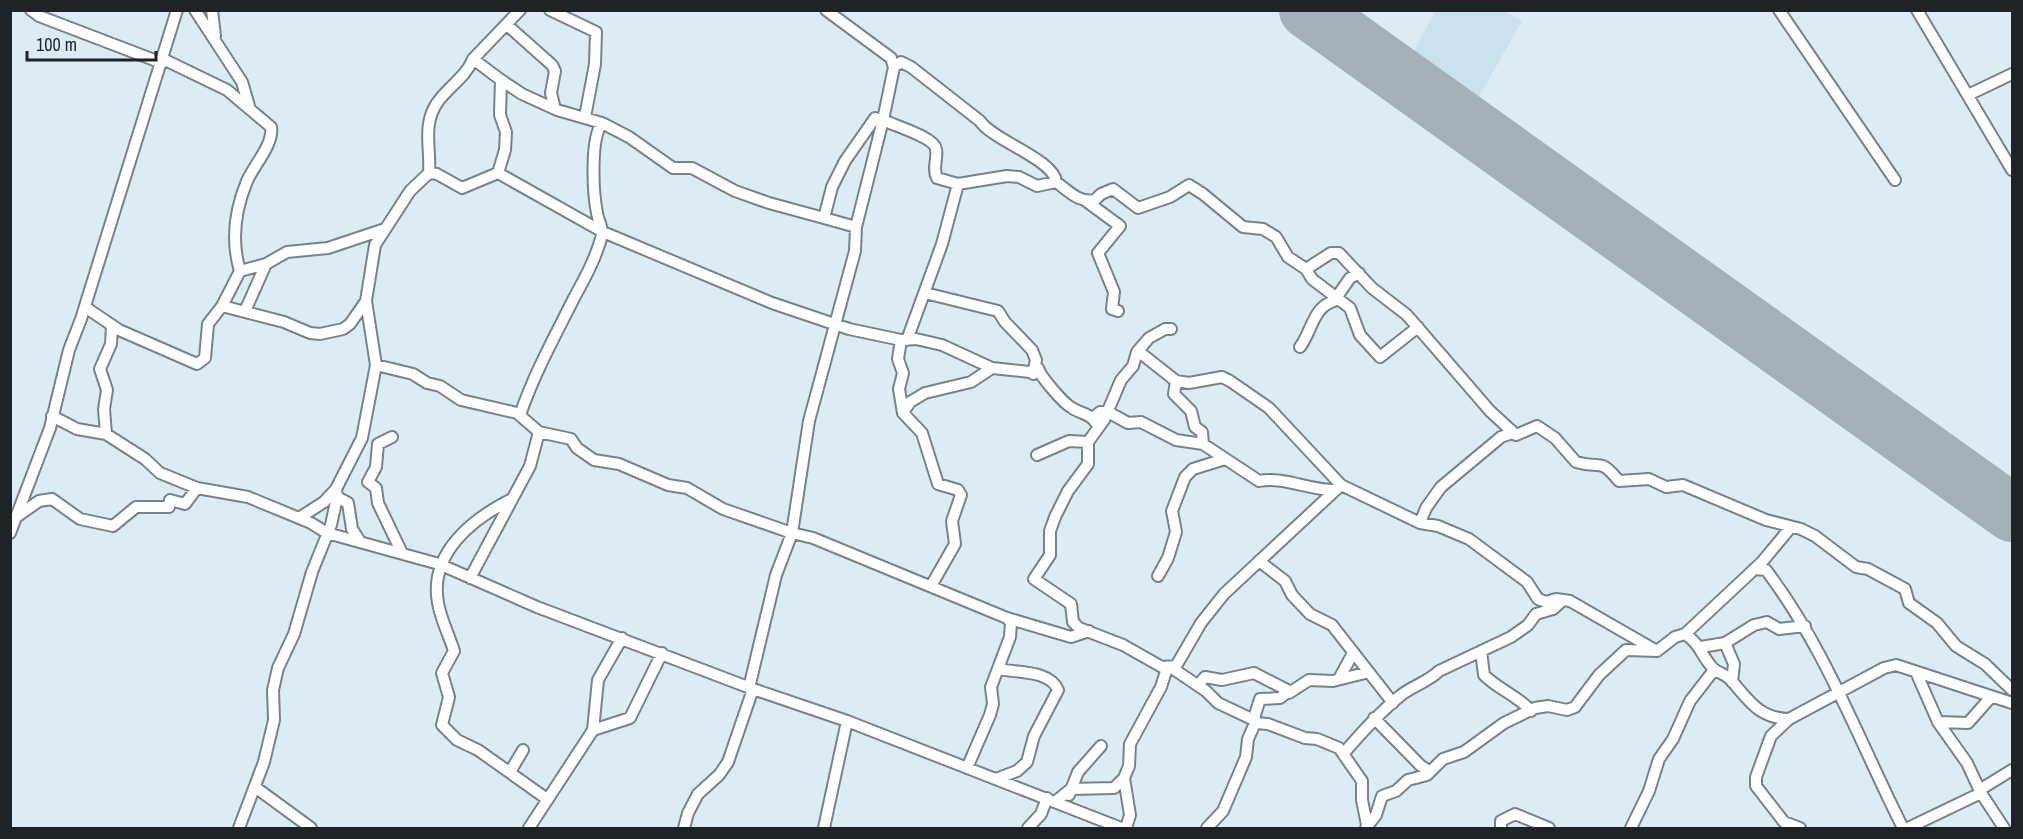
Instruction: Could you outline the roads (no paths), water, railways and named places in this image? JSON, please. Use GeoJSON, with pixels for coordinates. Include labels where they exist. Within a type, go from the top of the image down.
{"type":"FeatureCollection","features":[{"type":"Feature","properties":{"kind":"street"},"geometry":{"type":"LineString","coordinates":[[31,10],[39,16],[162,61],[227,90],[249,106],[271,127],[272,133],[246,182],[233,229],[235,254],[240,271],[222,306],[208,324],[205,358],[197,364],[112,325],[84,308]]}},
{"type":"Feature","properties":{"kind":"street"},"geometry":{"type":"LineString","coordinates":[[10,533],[32,480],[69,350],[177,10]]}},
{"type":"Feature","properties":{"kind":"street"},"geometry":{"type":"LineString","coordinates":[[195,10],[242,82],[249,106]]}},
{"type":"Feature","properties":{"kind":"street"},"geometry":{"type":"LineString","coordinates":[[212,10],[213,31],[219,48]]}},
{"type":"Feature","properties":{"kind":"street"},"geometry":{"type":"LineString","coordinates":[[239,828],[261,773],[274,720],[273,690],[278,668],[294,634],[327,533],[337,493],[362,438],[376,365],[366,301],[375,245],[410,191],[429,173],[427,134],[432,111],[437,102],[470,68],[473,59],[520,10]]}},
{"type":"Feature","properties":{"kind":"street"},"geometry":{"type":"LineString","coordinates":[[520,415],[533,377],[563,326],[592,265],[603,232],[597,218],[593,183],[596,32],[550,10]]}},
{"type":"Feature","properties":{"kind":"street"},"geometry":{"type":"LineString","coordinates":[[826,10],[895,63],[911,67],[980,121],[987,131],[1004,139],[1052,173],[1056,182],[1120,226],[1098,253],[1114,292],[1112,309],[1118,311]]}},
{"type":"Feature","properties":{"kind":"street"},"geometry":{"type":"LineString","coordinates":[[1779,10],[1895,180]]}},
{"type":"Feature","properties":{"kind":"street"},"geometry":{"type":"LineString","coordinates":[[1917,10],[2013,170]]}},
{"type":"Feature","properties":{"kind":"street"},"geometry":{"type":"LineString","coordinates":[[507,25],[552,65],[555,71],[550,93],[555,109]]}},
{"type":"Feature","properties":{"kind":"street"},"geometry":{"type":"LineString","coordinates":[[473,59],[522,94],[629,137],[673,168],[684,170],[692,168],[710,180],[743,194],[856,227]]}},
{"type":"Feature","properties":{"kind":"street"},"geometry":{"type":"LineString","coordinates":[[684,828],[688,813],[698,794],[718,776],[728,762],[751,688],[776,575],[792,533],[809,420],[855,251],[856,227],[895,63]]}},
{"type":"Feature","properties":{"kind":"street"},"geometry":{"type":"LineString","coordinates":[[1968,95],[2013,74]]}},
{"type":"Feature","properties":{"kind":"street"},"geometry":{"type":"LineString","coordinates":[[498,173],[506,141],[506,132],[500,115],[501,80]]}},
{"type":"Feature","properties":{"kind":"street"},"geometry":{"type":"LineString","coordinates":[[824,218],[832,187],[845,161],[875,118],[930,140],[937,150],[935,176],[958,184],[1006,176],[1019,177],[1037,186],[1056,182]]}},
{"type":"Feature","properties":{"kind":"street"},"geometry":{"type":"LineString","coordinates":[[429,173],[437,174],[462,188],[498,173]]}},
{"type":"Feature","properties":{"kind":"street"},"geometry":{"type":"LineString","coordinates":[[498,173],[603,232],[731,287],[834,324],[904,340],[923,340],[942,345],[992,368],[1006,368],[1021,374],[1035,370]]}},
{"type":"Feature","properties":{"kind":"street"},"geometry":{"type":"LineString","coordinates":[[930,586],[955,544],[952,521],[961,495],[958,490],[938,484],[922,433],[903,412],[899,389],[903,374],[898,359],[945,236],[958,184]]}},
{"type":"Feature","properties":{"kind":"street"},"geometry":{"type":"LineString","coordinates":[[1086,201],[1095,200],[1105,191],[1113,189],[1135,207],[1144,208],[1192,186],[1243,227],[1263,229],[1276,237],[1288,257],[1306,269],[1312,279],[1350,308],[1360,335],[1380,357],[1418,327]]}},
{"type":"Feature","properties":{"kind":"street"},"geometry":{"type":"LineString","coordinates":[[240,271],[266,264],[287,252],[328,248],[385,229]]}},
{"type":"Feature","properties":{"kind":"street"},"geometry":{"type":"LineString","coordinates":[[1306,269],[1335,252],[1372,288],[1418,327],[1512,433],[1519,436],[1531,427],[1537,426],[1555,438],[1576,462],[1602,465],[1611,469],[1619,481],[1648,479],[1666,487],[1683,485],[1766,520],[1815,536],[1856,567],[1868,569],[1905,589],[1910,603],[1937,623],[1956,646],[1985,664],[2013,690]]}},
{"type":"Feature","properties":{"kind":"street"},"geometry":{"type":"LineString","coordinates":[[245,311],[266,264]]}},
{"type":"Feature","properties":{"kind":"street"},"geometry":{"type":"LineString","coordinates":[[1300,348],[1308,336],[1311,323],[1321,308],[1325,303],[1334,301],[1350,278],[1359,273]]}},
{"type":"Feature","properties":{"kind":"street"},"geometry":{"type":"LineString","coordinates":[[925,293],[998,310],[1005,322],[1032,350],[1035,370],[1066,404],[1095,422]]}},
{"type":"Feature","properties":{"kind":"street"},"geometry":{"type":"LineString","coordinates":[[222,306],[320,334],[343,329],[351,324],[366,301]]}},
{"type":"Feature","properties":{"kind":"street"},"geometry":{"type":"LineString","coordinates":[[106,434],[104,409],[107,390],[100,369],[111,344],[112,325]]}},
{"type":"Feature","properties":{"kind":"street"},"geometry":{"type":"LineString","coordinates":[[1108,412],[1121,380],[1149,339],[1165,329],[1171,329]]}},
{"type":"Feature","properties":{"kind":"street"},"geometry":{"type":"LineString","coordinates":[[1139,355],[1176,381],[1189,383],[1222,377],[1230,381],[1269,408],[1338,488]]}},
{"type":"Feature","properties":{"kind":"street"},"geometry":{"type":"LineString","coordinates":[[376,365],[412,374],[427,383],[440,386],[461,400],[520,415],[539,432],[571,439],[577,448],[594,460],[619,464],[668,485],[687,488],[723,509],[813,538],[861,560],[1007,618],[1071,637],[1089,631]]}},
{"type":"Feature","properties":{"kind":"street"},"geometry":{"type":"LineString","coordinates":[[903,412],[910,402],[925,393],[971,382],[992,368]]}},
{"type":"Feature","properties":{"kind":"street"},"geometry":{"type":"LineString","coordinates":[[1176,381],[1174,394],[1192,413],[1195,427],[1202,432],[1203,444]]}},
{"type":"Feature","properties":{"kind":"street"},"geometry":{"type":"LineString","coordinates":[[1344,753],[1317,739],[1305,738],[1255,721],[1218,703],[1198,685],[1170,668],[1089,631],[1073,622],[1071,604],[1034,579],[1050,555],[1050,531],[1055,517],[1068,491],[1088,464],[1088,442],[1101,412],[1108,412],[1128,423],[1141,422],[1176,440],[1203,444],[1259,481],[1270,480],[1310,488],[1338,488],[1423,518],[1469,539],[1527,582],[1538,599],[1546,602],[1563,600],[1628,632],[1657,651]]}},
{"type":"Feature","properties":{"kind":"street"},"geometry":{"type":"LineString","coordinates":[[52,416],[77,429],[106,434],[145,459],[160,473],[197,488],[248,498],[299,518],[327,533],[400,551],[439,564],[537,607],[751,688],[848,721],[1123,828],[1130,815],[1124,778]]}},
{"type":"Feature","properties":{"kind":"street"},"geometry":{"type":"LineString","coordinates":[[471,578],[530,466],[539,432]]}},
{"type":"Feature","properties":{"kind":"street"},"geometry":{"type":"LineString","coordinates":[[1423,518],[1431,500],[1459,470],[1475,461],[1501,437],[1512,433]]}},
{"type":"Feature","properties":{"kind":"street"},"geometry":{"type":"LineString","coordinates":[[392,437],[378,444],[376,467],[368,482],[376,488],[378,503],[400,551]]}},
{"type":"Feature","properties":{"kind":"street"},"geometry":{"type":"LineString","coordinates":[[1037,455],[1069,441],[1088,442]]}},
{"type":"Feature","properties":{"kind":"street"},"geometry":{"type":"LineString","coordinates":[[1158,576],[1168,558],[1176,532],[1172,511],[1185,477],[1193,469],[1225,459]]}},
{"type":"Feature","properties":{"kind":"street"},"geometry":{"type":"LineString","coordinates":[[15,518],[39,501],[52,499],[80,519],[113,526],[135,507],[164,510],[169,507],[170,500],[185,504],[197,488]]}},
{"type":"Feature","properties":{"kind":"street"},"geometry":{"type":"LineString","coordinates":[[1028,828],[1051,800],[1071,789],[1114,788],[1124,778],[1129,766],[1131,739],[1170,668],[1179,663],[1207,615],[1224,594],[1338,488]]}},
{"type":"Feature","properties":{"kind":"street"},"geometry":{"type":"LineString","coordinates":[[299,518],[337,493]]}},
{"type":"Feature","properties":{"kind":"street"},"geometry":{"type":"LineString","coordinates":[[337,493],[348,503],[352,529],[359,540]]}},
{"type":"Feature","properties":{"kind":"street"},"geometry":{"type":"LineString","coordinates":[[512,499],[488,511],[455,539],[439,564],[437,601],[454,651],[442,673],[449,697],[442,725],[457,740],[510,772],[547,800]]}},
{"type":"Feature","properties":{"kind":"street"},"geometry":{"type":"LineString","coordinates":[[1367,827],[1376,815],[1382,796],[1395,791],[1408,780],[1430,772],[1443,759],[1464,752],[1504,723],[1542,706],[1567,710],[1575,707],[1586,691],[1622,652],[1631,648],[1657,651],[1675,637],[1685,634],[1761,567],[1791,527]]}},
{"type":"Feature","properties":{"kind":"street"},"geometry":{"type":"LineString","coordinates":[[1259,561],[1285,581],[1292,595],[1310,614],[1332,625],[1393,703]]}},
{"type":"Feature","properties":{"kind":"street"},"geometry":{"type":"LineString","coordinates":[[1761,567],[1805,626],[1903,828]]}},
{"type":"Feature","properties":{"kind":"street"},"geometry":{"type":"LineString","coordinates":[[1367,827],[1362,800],[1362,781],[1344,759],[1344,753],[1374,718],[1416,684],[1431,679],[1439,671],[1511,637],[1526,627],[1536,614],[1553,609],[1563,600]]}},
{"type":"Feature","properties":{"kind":"street"},"geometry":{"type":"LineString","coordinates":[[967,768],[993,704],[991,687],[999,669],[1011,627],[1007,618]]}},
{"type":"Feature","properties":{"kind":"street"},"geometry":{"type":"LineString","coordinates":[[1701,647],[1725,643],[1754,625],[1767,622],[1779,629],[1805,626]]}},
{"type":"Feature","properties":{"kind":"street"},"geometry":{"type":"LineString","coordinates":[[1685,634],[1701,647],[1714,670],[1732,682],[1748,703],[1764,715],[1789,719]]}},
{"type":"Feature","properties":{"kind":"street"},"geometry":{"type":"LineString","coordinates":[[594,730],[593,714],[598,680],[622,638]]}},
{"type":"Feature","properties":{"kind":"street"},"geometry":{"type":"LineString","coordinates":[[1725,643],[1734,664],[1732,682]]}},
{"type":"Feature","properties":{"kind":"street"},"geometry":{"type":"LineString","coordinates":[[1481,651],[1484,675],[1506,693],[1521,699],[1531,711]]}},
{"type":"Feature","properties":{"kind":"street"},"geometry":{"type":"LineString","coordinates":[[529,828],[594,730],[631,717],[662,653]]}},
{"type":"Feature","properties":{"kind":"street"},"geometry":{"type":"LineString","coordinates":[[1340,677],[1353,653]]}},
{"type":"Feature","properties":{"kind":"street"},"geometry":{"type":"LineString","coordinates":[[1800,828],[1784,822],[1756,786],[1755,777],[1771,736],[1789,719],[1838,692],[1893,666],[2013,703]]}},
{"type":"Feature","properties":{"kind":"street"},"geometry":{"type":"LineString","coordinates":[[996,779],[1017,771],[1027,762],[1034,736],[1058,690],[1046,678],[999,669]]}},
{"type":"Feature","properties":{"kind":"street"},"geometry":{"type":"LineString","coordinates":[[1631,828],[1649,790],[1659,759],[1673,739],[1690,701],[1714,670]]}},
{"type":"Feature","properties":{"kind":"street"},"geometry":{"type":"LineString","coordinates":[[1260,699],[1280,698],[1309,680],[1333,681],[1340,677],[1368,672]]}},
{"type":"Feature","properties":{"kind":"street"},"geometry":{"type":"LineString","coordinates":[[1916,672],[1938,722],[1967,763],[1981,791],[2005,828],[2013,826]]}},
{"type":"Feature","properties":{"kind":"street"},"geometry":{"type":"LineString","coordinates":[[1198,685],[1205,677],[1222,680],[1247,673],[1263,676],[1289,693]]}},
{"type":"Feature","properties":{"kind":"street"},"geometry":{"type":"LineString","coordinates":[[1207,828],[1219,817],[1246,757],[1248,739],[1265,690],[1263,676]]}},
{"type":"Feature","properties":{"kind":"street"},"geometry":{"type":"LineString","coordinates":[[1938,722],[1968,723],[1991,697]]}},
{"type":"Feature","properties":{"kind":"street"},"geometry":{"type":"LineString","coordinates":[[1374,718],[1420,765],[1430,772]]}},
{"type":"Feature","properties":{"kind":"street"},"geometry":{"type":"LineString","coordinates":[[824,828],[848,721]]}},
{"type":"Feature","properties":{"kind":"street"},"geometry":{"type":"LineString","coordinates":[[1069,808],[1071,789],[1077,772],[1101,746]]}},
{"type":"Feature","properties":{"kind":"street"},"geometry":{"type":"LineString","coordinates":[[510,772],[524,750]]}},
{"type":"Feature","properties":{"kind":"street"},"geometry":{"type":"LineString","coordinates":[[1908,828],[1981,791],[2013,770]]}},
{"type":"Feature","properties":{"kind":"street"},"geometry":{"type":"LineString","coordinates":[[255,787],[311,828]]}},
{"type":"Feature","properties":{"kind":"street"},"geometry":{"type":"LineString","coordinates":[[1501,828],[1501,821],[1515,814],[1549,828]]}},
{"type":"Feature","properties":{"kind":"street"},"geometry":{"type":"LineString","coordinates":[[1219,817],[1219,828]]}}]}
